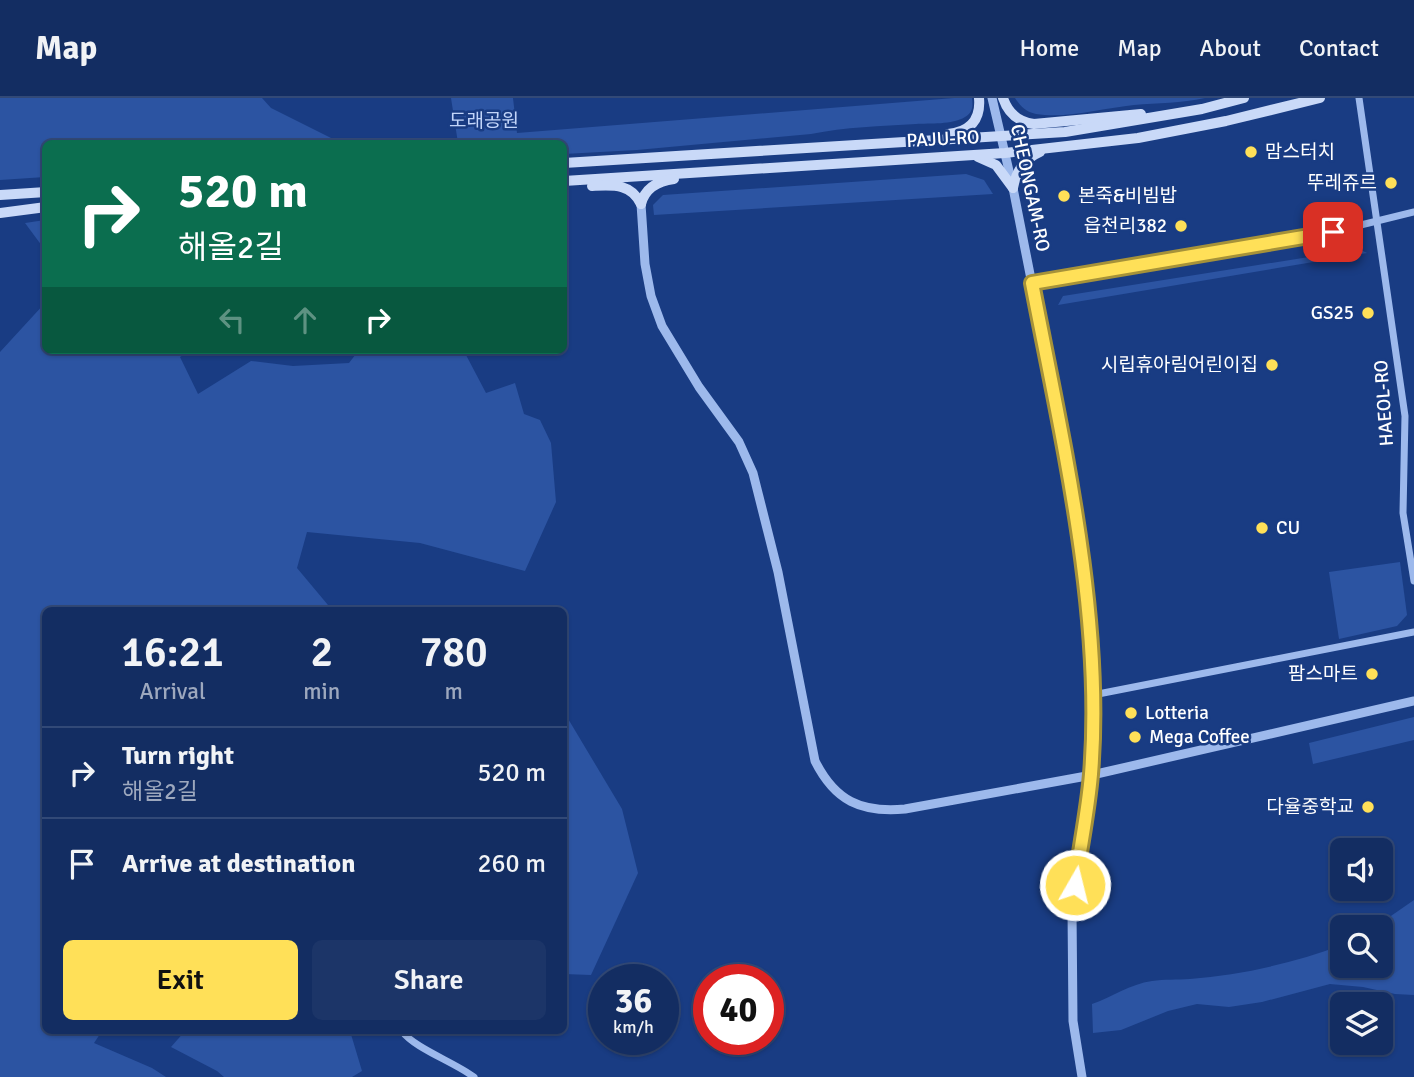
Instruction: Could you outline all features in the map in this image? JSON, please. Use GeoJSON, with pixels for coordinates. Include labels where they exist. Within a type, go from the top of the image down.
{"type":"FeatureCollection","features":[{"type":"Feature","properties":{"kind":"main road"},"geometry":{"type":"LineString","coordinates":[[836,146],[956,133],[978,117],[979,98]]}},
{"type":"Feature","properties":{"kind":"main road"},"geometry":{"type":"LineString","coordinates":[[1003,98],[1012,116],[1034,124],[1137,113],[1166,115]]}},
{"type":"Feature","properties":{"kind":"main road","name":"PAJU-RO"},"geometry":{"type":"LineString","coordinates":[[567,163],[1065,131],[1166,115],[1244,98]]}},
{"type":"Feature","properties":{"kind":"main road","name":"PAJU-RO"},"geometry":{"type":"LineString","coordinates":[[567,183],[1052,148],[1138,138],[1226,121],[1320,98]]}},
{"type":"Feature","properties":{"kind":"main road"},"geometry":{"type":"LineString","coordinates":[[1013,188],[1019,169],[1027,160],[1052,148]]}},
{"type":"Feature","properties":{"kind":"main road"},"geometry":{"type":"LineString","coordinates":[[964,155],[996,165],[1013,188]]}},
{"type":"Feature","properties":{"kind":"main road"},"geometry":{"type":"LineString","coordinates":[[641,204],[643,196],[657,183],[698,172]]}},
{"type":"Feature","properties":{"kind":"main road"},"geometry":{"type":"LineString","coordinates":[[567,184],[572,187],[616,184],[637,195],[641,204]]}},
{"type":"Feature","properties":{"kind":"main road"},"geometry":{"type":"LineString","coordinates":[[0,195],[42,192]]}},
{"type":"Feature","properties":{"kind":"main road"},"geometry":{"type":"LineString","coordinates":[[0,213],[42,208]]}},
{"type":"Feature","properties":{"kind":"street","name":"CHEONGAM-RO"},"geometry":{"type":"LineString","coordinates":[[992,98],[1032,283],[1075,518],[1089,624],[1093,695],[1091,775],[1072,909],[1073,1021],[1082,1077]]}},
{"type":"Feature","properties":{"kind":"street","name":"HAEOL-RO"},"geometry":{"type":"LineString","coordinates":[[1359,98],[1405,416],[1403,513],[1414,582]]}},
{"type":"Feature","properties":{"kind":"street"},"geometry":{"type":"LineString","coordinates":[[641,204],[645,264],[662,326],[699,387],[739,442],[753,473],[778,572],[815,761],[825,781],[839,795],[859,806],[881,811],[905,809],[1091,775],[1414,701]]}},
{"type":"Feature","properties":{"kind":"street"},"geometry":{"type":"LineString","coordinates":[[1032,283],[1312,237],[1414,212]]}},
{"type":"Feature","properties":{"kind":"street"},"geometry":{"type":"LineString","coordinates":[[1093,695],[1414,632]]}},
{"type":"Feature","properties":{"kind":"street"},"geometry":{"type":"LineString","coordinates":[[404,1034],[410,1042],[428,1049],[474,1077]]}},
{"type":"Feature","properties":{"kind":"green space"},"geometry":{"type":"Polygon","coordinates":[[[0,98],[262,98],[271,108],[335,140],[42,140],[42,177],[0,180],[0,98]]]}},
{"type":"Feature","properties":{"kind":"green space","name":"도래공원"},"geometry":{"type":"Polygon","coordinates":[[[451,98],[513,98],[517,133],[972,98],[971,111],[960,120],[637,150],[567,154],[567,140],[458,140],[451,98]]]}},
{"type":"Feature","properties":{"kind":"green space"},"geometry":{"type":"Polygon","coordinates":[[[1015,98],[1205,98],[1048,115],[1029,112],[1015,98]]]}},
{"type":"Feature","properties":{"kind":"green space"},"geometry":{"type":"Polygon","coordinates":[[[966,174],[984,180],[993,194],[654,215],[653,205],[663,195],[966,174]]]}},
{"type":"Feature","properties":{"kind":"green space"},"geometry":{"type":"Polygon","coordinates":[[[42,221],[42,246],[25,223],[42,221]]]}},
{"type":"Feature","properties":{"kind":"green space"},"geometry":{"type":"Polygon","coordinates":[[[1359,249],[1367,253],[1058,305],[1063,296],[1359,249]]]}},
{"type":"Feature","properties":{"kind":"green space"},"geometry":{"type":"Polygon","coordinates":[[[42,306],[42,354],[185,354],[180,357],[198,394],[251,361],[293,366],[349,363],[356,354],[465,354],[486,393],[515,383],[524,414],[540,420],[551,443],[556,502],[525,571],[420,543],[307,532],[297,568],[330,607],[42,607],[42,1034],[100,1034],[94,1043],[152,1068],[166,1077],[0,1077],[0,352],[42,306]]]}},
{"type":"Feature","properties":{"kind":"green space"},"geometry":{"type":"Polygon","coordinates":[[[1400,562],[1407,615],[1397,626],[1339,639],[1329,572],[1400,562]]]}},
{"type":"Feature","properties":{"kind":"green space"},"geometry":{"type":"Polygon","coordinates":[[[567,717],[622,809],[638,873],[596,964],[588,964],[588,975],[567,974],[567,717]]]}},
{"type":"Feature","properties":{"kind":"green space"},"geometry":{"type":"Polygon","coordinates":[[[1414,717],[1414,740],[1313,764],[1309,743],[1414,717]]]}},
{"type":"Feature","properties":{"kind":"green space"},"geometry":{"type":"Polygon","coordinates":[[[1414,900],[1414,995],[1330,984],[1262,1002],[1229,1007],[1197,1004],[1168,1011],[1121,1030],[1093,1033],[1092,1004],[1144,983],[1248,971],[1286,963],[1330,949],[1330,978],[1393,978],[1392,915],[1414,900]]]}},
{"type":"Feature","properties":{"kind":"green space"},"geometry":{"type":"Polygon","coordinates":[[[182,1034],[351,1034],[362,1071],[352,1077],[224,1077],[171,1047],[182,1034]]]}},
{"type":"Feature","properties":{"kind":"place","name":"맘스터치"},"geometry":{"type":"Point","coordinates":[1251,152]}},
{"type":"Feature","properties":{"kind":"place","name":"뚜레쥬르"},"geometry":{"type":"Point","coordinates":[1391,183]}},
{"type":"Feature","properties":{"kind":"place","name":"본죽&비빔밥"},"geometry":{"type":"Point","coordinates":[1064,196]}},
{"type":"Feature","properties":{"kind":"place","name":"읍천리382"},"geometry":{"type":"Point","coordinates":[1181,226]}},
{"type":"Feature","properties":{"kind":"place","name":"GS25"},"geometry":{"type":"Point","coordinates":[1368,313]}},
{"type":"Feature","properties":{"kind":"place","name":"시립휴아림어린이집"},"geometry":{"type":"Point","coordinates":[1272,365]}},
{"type":"Feature","properties":{"kind":"place","name":"CU"},"geometry":{"type":"Point","coordinates":[1262,528]}},
{"type":"Feature","properties":{"kind":"place","name":"팜스마트"},"geometry":{"type":"Point","coordinates":[1372,674]}},
{"type":"Feature","properties":{"kind":"place","name":"Lotteria"},"geometry":{"type":"Point","coordinates":[1131,713]}},
{"type":"Feature","properties":{"kind":"place","name":"Mega Coffee"},"geometry":{"type":"Point","coordinates":[1135,737]}},
{"type":"Feature","properties":{"kind":"place","name":"다율중학교"},"geometry":{"type":"Point","coordinates":[1368,807]}},
{"type":"Feature","properties":{"kind":"route"},"geometry":{"type":"LineString","coordinates":[[1075,885],[1091,775],[1093,695],[1089,624],[1072,495],[1032,283],[1333,232]]}}]}
